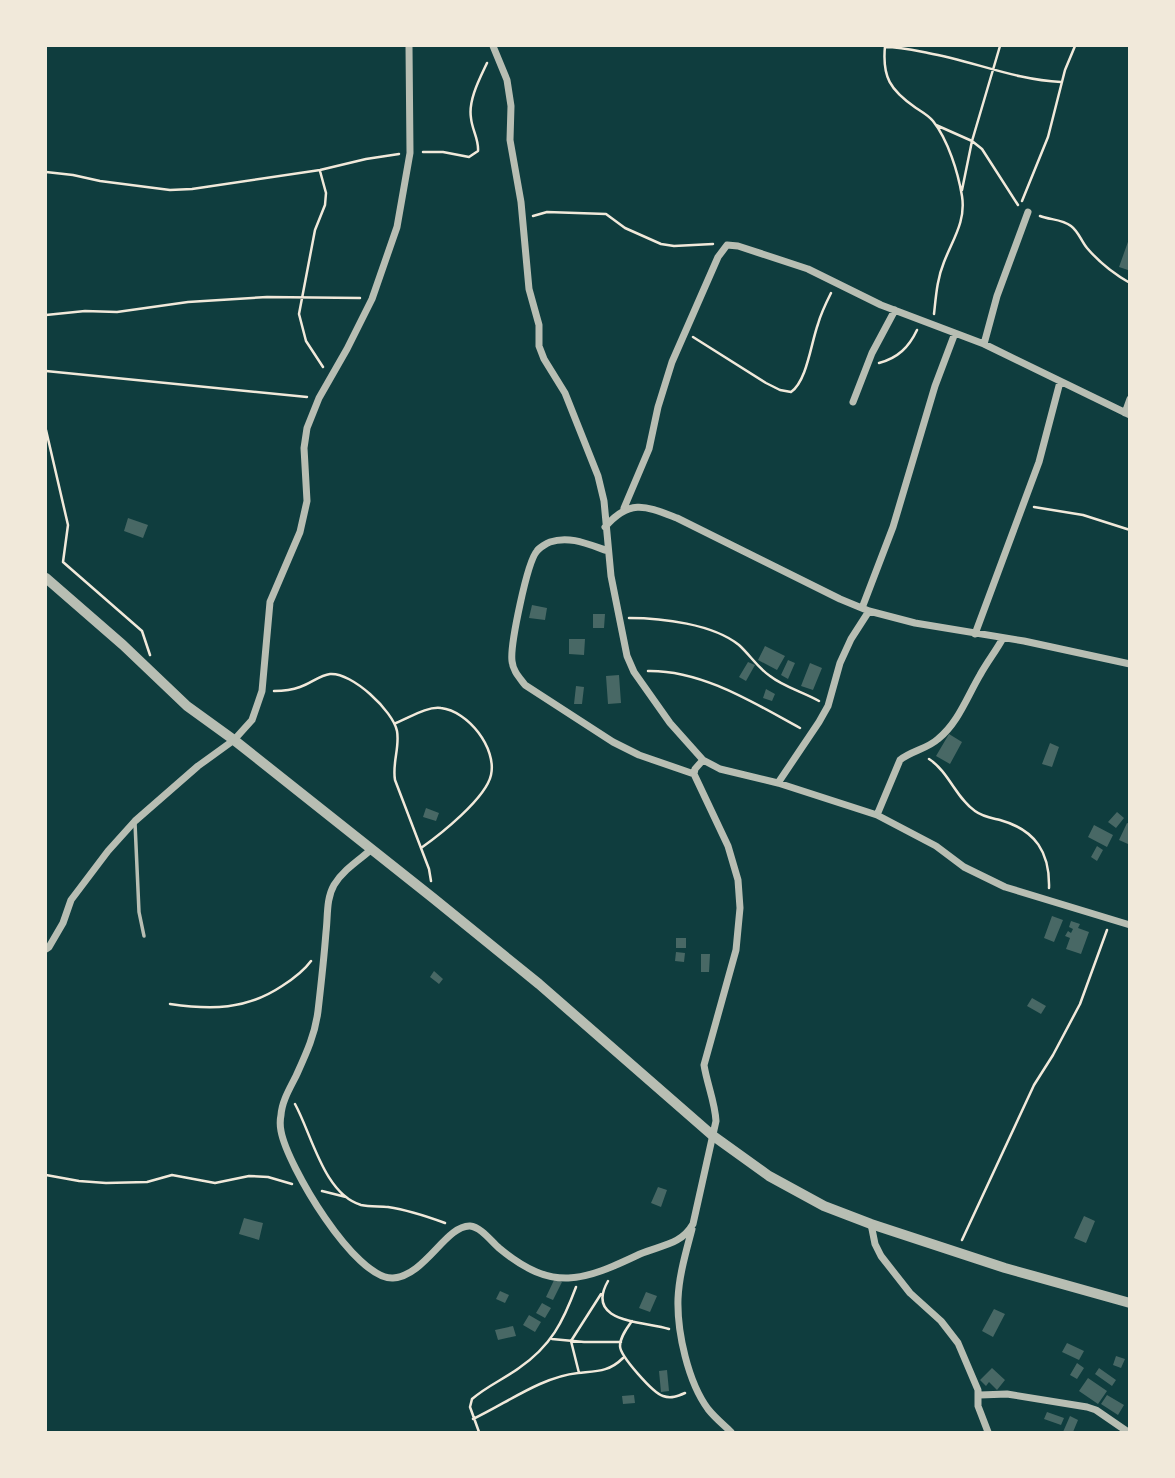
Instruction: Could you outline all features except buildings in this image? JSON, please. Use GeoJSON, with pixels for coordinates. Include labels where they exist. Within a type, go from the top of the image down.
{"type":"FeatureCollection","features":[{"type":"Feature","properties":{"kind":"street"},"geometry":{"type":"LineString","coordinates":[[46,949],[63,923],[71,900],[135,821],[198,766],[234,740],[252,720],[262,691],[270,603],[300,532],[307,501],[304,448],[307,428],[319,398],[372,299],[397,227],[410,153],[408,46]]}},
{"type":"Feature","properties":{"kind":"street"},"geometry":{"type":"LineString","coordinates":[[493,46],[507,80],[511,106],[510,140],[523,220],[529,289],[539,325],[539,346],[565,393],[584,438],[604,501],[608,551],[627,656],[634,671],[670,723],[704,760],[720,769],[778,783],[877,814],[936,846],[964,867],[1004,887],[1129,925]]}},
{"type":"Feature","properties":{"kind":"street"},"geometry":{"type":"LineString","coordinates":[[984,344],[996,296],[1028,212]]}},
{"type":"Feature","properties":{"kind":"street"},"geometry":{"type":"LineString","coordinates":[[606,527],[624,508],[649,449],[664,386],[685,332],[722,249],[727,245],[738,246],[808,269],[895,310],[984,344],[1127,414],[1129,399]]}},
{"type":"Feature","properties":{"kind":"street"},"geometry":{"type":"LineString","coordinates":[[853,402],[867,365],[895,310]]}},
{"type":"Feature","properties":{"kind":"street"},"geometry":{"type":"LineString","coordinates":[[778,783],[828,706],[840,663],[866,609],[935,386],[955,333]]}},
{"type":"Feature","properties":{"kind":"street"},"geometry":{"type":"LineString","coordinates":[[975,634],[1024,506],[1060,382]]}},
{"type":"Feature","properties":{"kind":"street"},"geometry":{"type":"LineString","coordinates":[[624,508],[638,506],[677,518],[866,609],[975,634],[1070,650],[1129,664]]}},
{"type":"Feature","properties":{"kind":"street"},"geometry":{"type":"LineString","coordinates":[[608,551],[581,541],[562,539],[549,542],[537,551],[529,569],[515,635],[511,659],[514,671],[525,685],[613,742],[639,755],[694,774]]}},
{"type":"Feature","properties":{"kind":"street"},"geometry":{"type":"LineString","coordinates":[[46,578],[187,706],[234,740],[433,898],[539,984],[712,1135],[769,1176],[824,1206],[871,1224],[1005,1268],[1129,1303]]}},
{"type":"Feature","properties":{"kind":"street"},"geometry":{"type":"LineString","coordinates":[[877,814],[900,760],[933,743],[954,723],[1003,638]]}},
{"type":"Feature","properties":{"kind":"street"},"geometry":{"type":"LineString","coordinates":[[704,760],[694,774],[727,846],[738,880],[740,908],[734,961],[704,1065],[716,1110],[716,1121],[681,1272],[678,1301],[681,1334],[695,1387],[709,1410],[731,1433]]}},
{"type":"Feature","properties":{"kind":"street"},"geometry":{"type":"LineString","coordinates":[[372,849],[333,886],[327,908],[318,1011],[312,1041],[281,1111],[280,1129],[304,1187],[318,1210],[342,1239],[361,1260],[380,1275],[393,1278],[410,1272],[428,1260],[458,1229],[470,1226],[481,1231],[500,1249],[525,1266],[548,1275],[579,1279],[652,1249],[673,1244],[687,1234],[693,1224]]}},
{"type":"Feature","properties":{"kind":"street"},"geometry":{"type":"LineString","coordinates":[[871,1224],[875,1244],[881,1256],[958,1343],[980,1395],[978,1406],[988,1433]]}},
{"type":"Feature","properties":{"kind":"street"},"geometry":{"type":"LineString","coordinates":[[980,1395],[1007,1394],[1087,1407],[1128,1429]]}},
{"type":"Feature","properties":{"kind":"lane"},"geometry":{"type":"LineString","coordinates":[[135,821],[139,912],[144,936]]}},
{"type":"Feature","properties":{"kind":"path"},"geometry":{"type":"LineString","coordinates":[[46,172],[170,190],[320,170],[366,159],[410,153],[443,152],[469,157],[478,151],[479,142],[470,117],[471,108],[493,46]]}},
{"type":"Feature","properties":{"kind":"path"},"geometry":{"type":"LineString","coordinates":[[933,324],[936,289],[943,263],[959,230],[964,211],[962,193],[954,165],[936,125],[902,97],[885,74],[885,46],[939,55],[1031,79],[1061,82]]}},
{"type":"Feature","properties":{"kind":"path"},"geometry":{"type":"LineString","coordinates":[[962,193],[972,141],[1000,46]]}},
{"type":"Feature","properties":{"kind":"path"},"geometry":{"type":"LineString","coordinates":[[1020,208],[1048,137],[1061,82],[1075,46]]}},
{"type":"Feature","properties":{"kind":"path"},"geometry":{"type":"LineString","coordinates":[[320,170],[326,193],[325,205],[315,230],[300,297],[299,314],[306,341],[331,378]]}},
{"type":"Feature","properties":{"kind":"path"},"geometry":{"type":"LineString","coordinates":[[523,220],[547,212],[606,214],[625,229],[661,244],[709,244],[722,249]]}},
{"type":"Feature","properties":{"kind":"path"},"geometry":{"type":"LineString","coordinates":[[685,332],[766,383],[791,392],[797,387],[817,326],[837,283]]}},
{"type":"Feature","properties":{"kind":"path"},"geometry":{"type":"LineString","coordinates":[[46,315],[85,311],[117,312],[188,302],[300,297],[372,299]]}},
{"type":"Feature","properties":{"kind":"path"},"geometry":{"type":"LineString","coordinates":[[867,365],[894,358],[905,349],[921,320]]}},
{"type":"Feature","properties":{"kind":"path"},"geometry":{"type":"LineString","coordinates":[[46,371],[319,398]]}},
{"type":"Feature","properties":{"kind":"path"},"geometry":{"type":"LineString","coordinates":[[46,430],[68,525],[62,562],[142,631],[151,652],[148,669]]}},
{"type":"Feature","properties":{"kind":"path"},"geometry":{"type":"LineString","coordinates":[[1024,506],[1083,515],[1129,530]]}},
{"type":"Feature","properties":{"kind":"path"},"geometry":{"type":"LineString","coordinates":[[619,618],[646,618],[696,625],[720,634],[737,643],[770,677],[828,706]]}},
{"type":"Feature","properties":{"kind":"path"},"geometry":{"type":"LineString","coordinates":[[634,671],[685,674],[743,699],[811,734]]}},
{"type":"Feature","properties":{"kind":"path"},"geometry":{"type":"LineString","coordinates":[[262,691],[300,687],[329,674],[342,676],[375,698],[394,724],[397,733],[394,780],[429,869],[433,898]]}},
{"type":"Feature","properties":{"kind":"path"},"geometry":{"type":"LineString","coordinates":[[394,724],[432,708],[442,708],[455,712],[468,722],[488,748],[491,775],[486,785],[452,825],[421,848]]}},
{"type":"Feature","properties":{"kind":"path"},"geometry":{"type":"LineString","coordinates":[[917,750],[936,763],[976,812],[1017,828],[1041,846],[1048,867],[1048,902]]}},
{"type":"Feature","properties":{"kind":"path"},"geometry":{"type":"LineString","coordinates":[[956,1252],[977,1213],[1034,1085],[1080,1004],[1110,921]]}},
{"type":"Feature","properties":{"kind":"path"},"geometry":{"type":"LineString","coordinates":[[170,1004],[196,1008],[225,1008],[247,1004],[293,979],[303,971],[314,955]]}},
{"type":"Feature","properties":{"kind":"path"},"geometry":{"type":"LineString","coordinates":[[288,1093],[319,1158],[336,1188],[346,1197]]}},
{"type":"Feature","properties":{"kind":"path"},"geometry":{"type":"LineString","coordinates":[[46,1175],[106,1183],[147,1182],[164,1175],[215,1183],[249,1176],[268,1177],[346,1197],[362,1205],[407,1210],[458,1229]]}},
{"type":"Feature","properties":{"kind":"path"},"geometry":{"type":"LineString","coordinates":[[579,1373],[571,1341],[620,1264]]}},
{"type":"Feature","properties":{"kind":"path"},"geometry":{"type":"LineString","coordinates":[[479,1433],[470,1407],[472,1399],[519,1368],[552,1339],[568,1310],[579,1279]]}},
{"type":"Feature","properties":{"kind":"path"},"geometry":{"type":"LineString","coordinates":[[602,1293],[601,1301],[606,1310],[618,1318],[666,1328],[681,1334]]}},
{"type":"Feature","properties":{"kind":"path"},"geometry":{"type":"LineString","coordinates":[[632,1321],[620,1349],[624,1358],[656,1392],[664,1397],[674,1397],[695,1387]]}},
{"type":"Feature","properties":{"kind":"path"},"geometry":{"type":"LineString","coordinates":[[552,1339],[621,1342]]}},
{"type":"Feature","properties":{"kind":"path"},"geometry":{"type":"LineString","coordinates":[[473,1419],[548,1381],[579,1373],[608,1370],[624,1358]]}}]}
